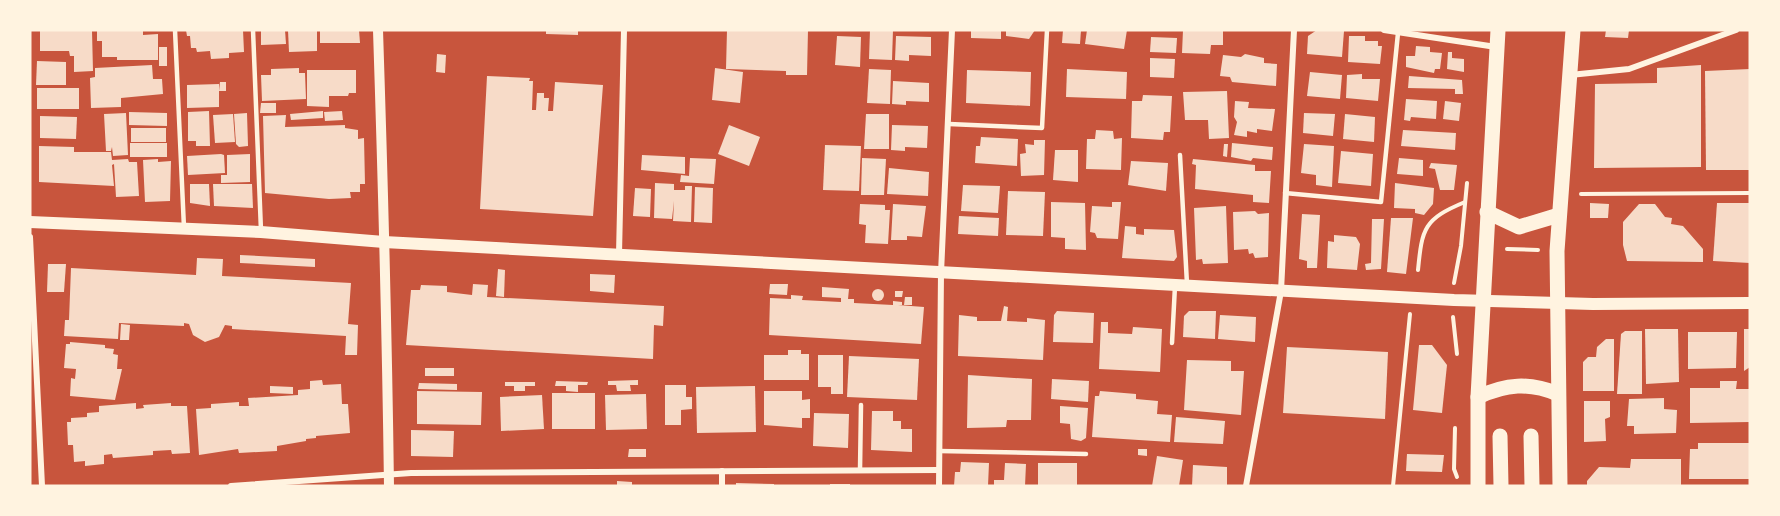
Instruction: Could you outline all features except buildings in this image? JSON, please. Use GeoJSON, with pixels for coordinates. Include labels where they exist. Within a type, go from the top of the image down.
{"type":"FeatureCollection","features":[{"type":"Feature","properties":{"kind":"main road"},"geometry":{"type":"LineString","coordinates":[[1478,486],[1478,397],[1486,212],[1498,30]]}},
{"type":"Feature","properties":{"kind":"main road"},"geometry":{"type":"LineString","coordinates":[[1560,486],[1556,303],[1560,193],[1573,30]]}},
{"type":"Feature","properties":{"kind":"main road"},"geometry":{"type":"LineString","coordinates":[[1486,212],[1519,227],[1559,215]]}},
{"type":"Feature","properties":{"kind":"main road"},"geometry":{"type":"LineString","coordinates":[[30,222],[261,232],[384,242],[1412,298],[1556,303],[1750,303]]}},
{"type":"Feature","properties":{"kind":"main road"},"geometry":{"type":"LineString","coordinates":[[1478,397],[1497,388],[1519,385],[1542,388],[1558,394]]}},
{"type":"Feature","properties":{"kind":"main road"},"geometry":{"type":"LineString","coordinates":[[1500,436],[1501,486]]}},
{"type":"Feature","properties":{"kind":"main road"},"geometry":{"type":"LineString","coordinates":[[1531,436],[1532,486]]}},
{"type":"Feature","properties":{"kind":"street"},"geometry":{"type":"LineString","coordinates":[[378,30],[389,486]]}},
{"type":"Feature","properties":{"kind":"street"},"geometry":{"type":"LineString","coordinates":[[619,254],[624,30]]}},
{"type":"Feature","properties":{"kind":"street"},"geometry":{"type":"LineString","coordinates":[[939,486],[941,273],[952,30]]}},
{"type":"Feature","properties":{"kind":"street"},"geometry":{"type":"LineString","coordinates":[[1246,486],[1281,291],[1294,30]]}},
{"type":"Feature","properties":{"kind":"street"},"geometry":{"type":"LineString","coordinates":[[1384,30],[1496,47]]}},
{"type":"Feature","properties":{"kind":"street"},"geometry":{"type":"LineString","coordinates":[[1568,75],[1629,69],[1736,30]]}},
{"type":"Feature","properties":{"kind":"street"},"geometry":{"type":"LineString","coordinates":[[30,237],[42,486]]}},
{"type":"Feature","properties":{"kind":"street"},"geometry":{"type":"LineString","coordinates":[[231,486],[389,474],[939,470]]}},
{"type":"Feature","properties":{"kind":"street"},"geometry":{"type":"LineString","coordinates":[[722,471],[722,486]]}},
{"type":"Feature","properties":{"kind":"lane"},"geometry":{"type":"LineString","coordinates":[[175,30],[183,228]]}},
{"type":"Feature","properties":{"kind":"lane"},"geometry":{"type":"LineString","coordinates":[[253,30],[261,232]]}},
{"type":"Feature","properties":{"kind":"lane"},"geometry":{"type":"LineString","coordinates":[[949,124],[1042,128],[1047,30]]}},
{"type":"Feature","properties":{"kind":"lane"},"geometry":{"type":"LineString","coordinates":[[1285,193],[1381,202],[1398,33]]}},
{"type":"Feature","properties":{"kind":"lane"},"geometry":{"type":"LineString","coordinates":[[1172,343],[1181,287],[1180,155]]}},
{"type":"Feature","properties":{"kind":"lane"},"geometry":{"type":"LineString","coordinates":[[860,470],[861,405]]}},
{"type":"Feature","properties":{"kind":"lane"},"geometry":{"type":"LineString","coordinates":[[939,451],[1086,454]]}},
{"type":"Feature","properties":{"kind":"path"},"geometry":{"type":"LineString","coordinates":[[1560,193],[1750,193]]}},
{"type":"Feature","properties":{"kind":"path"},"geometry":{"type":"LineString","coordinates":[[1418,270],[1421,235],[1442,212],[1465,202]]}},
{"type":"Feature","properties":{"kind":"path"},"geometry":{"type":"LineString","coordinates":[[1393,486],[1412,298]]}}]}
